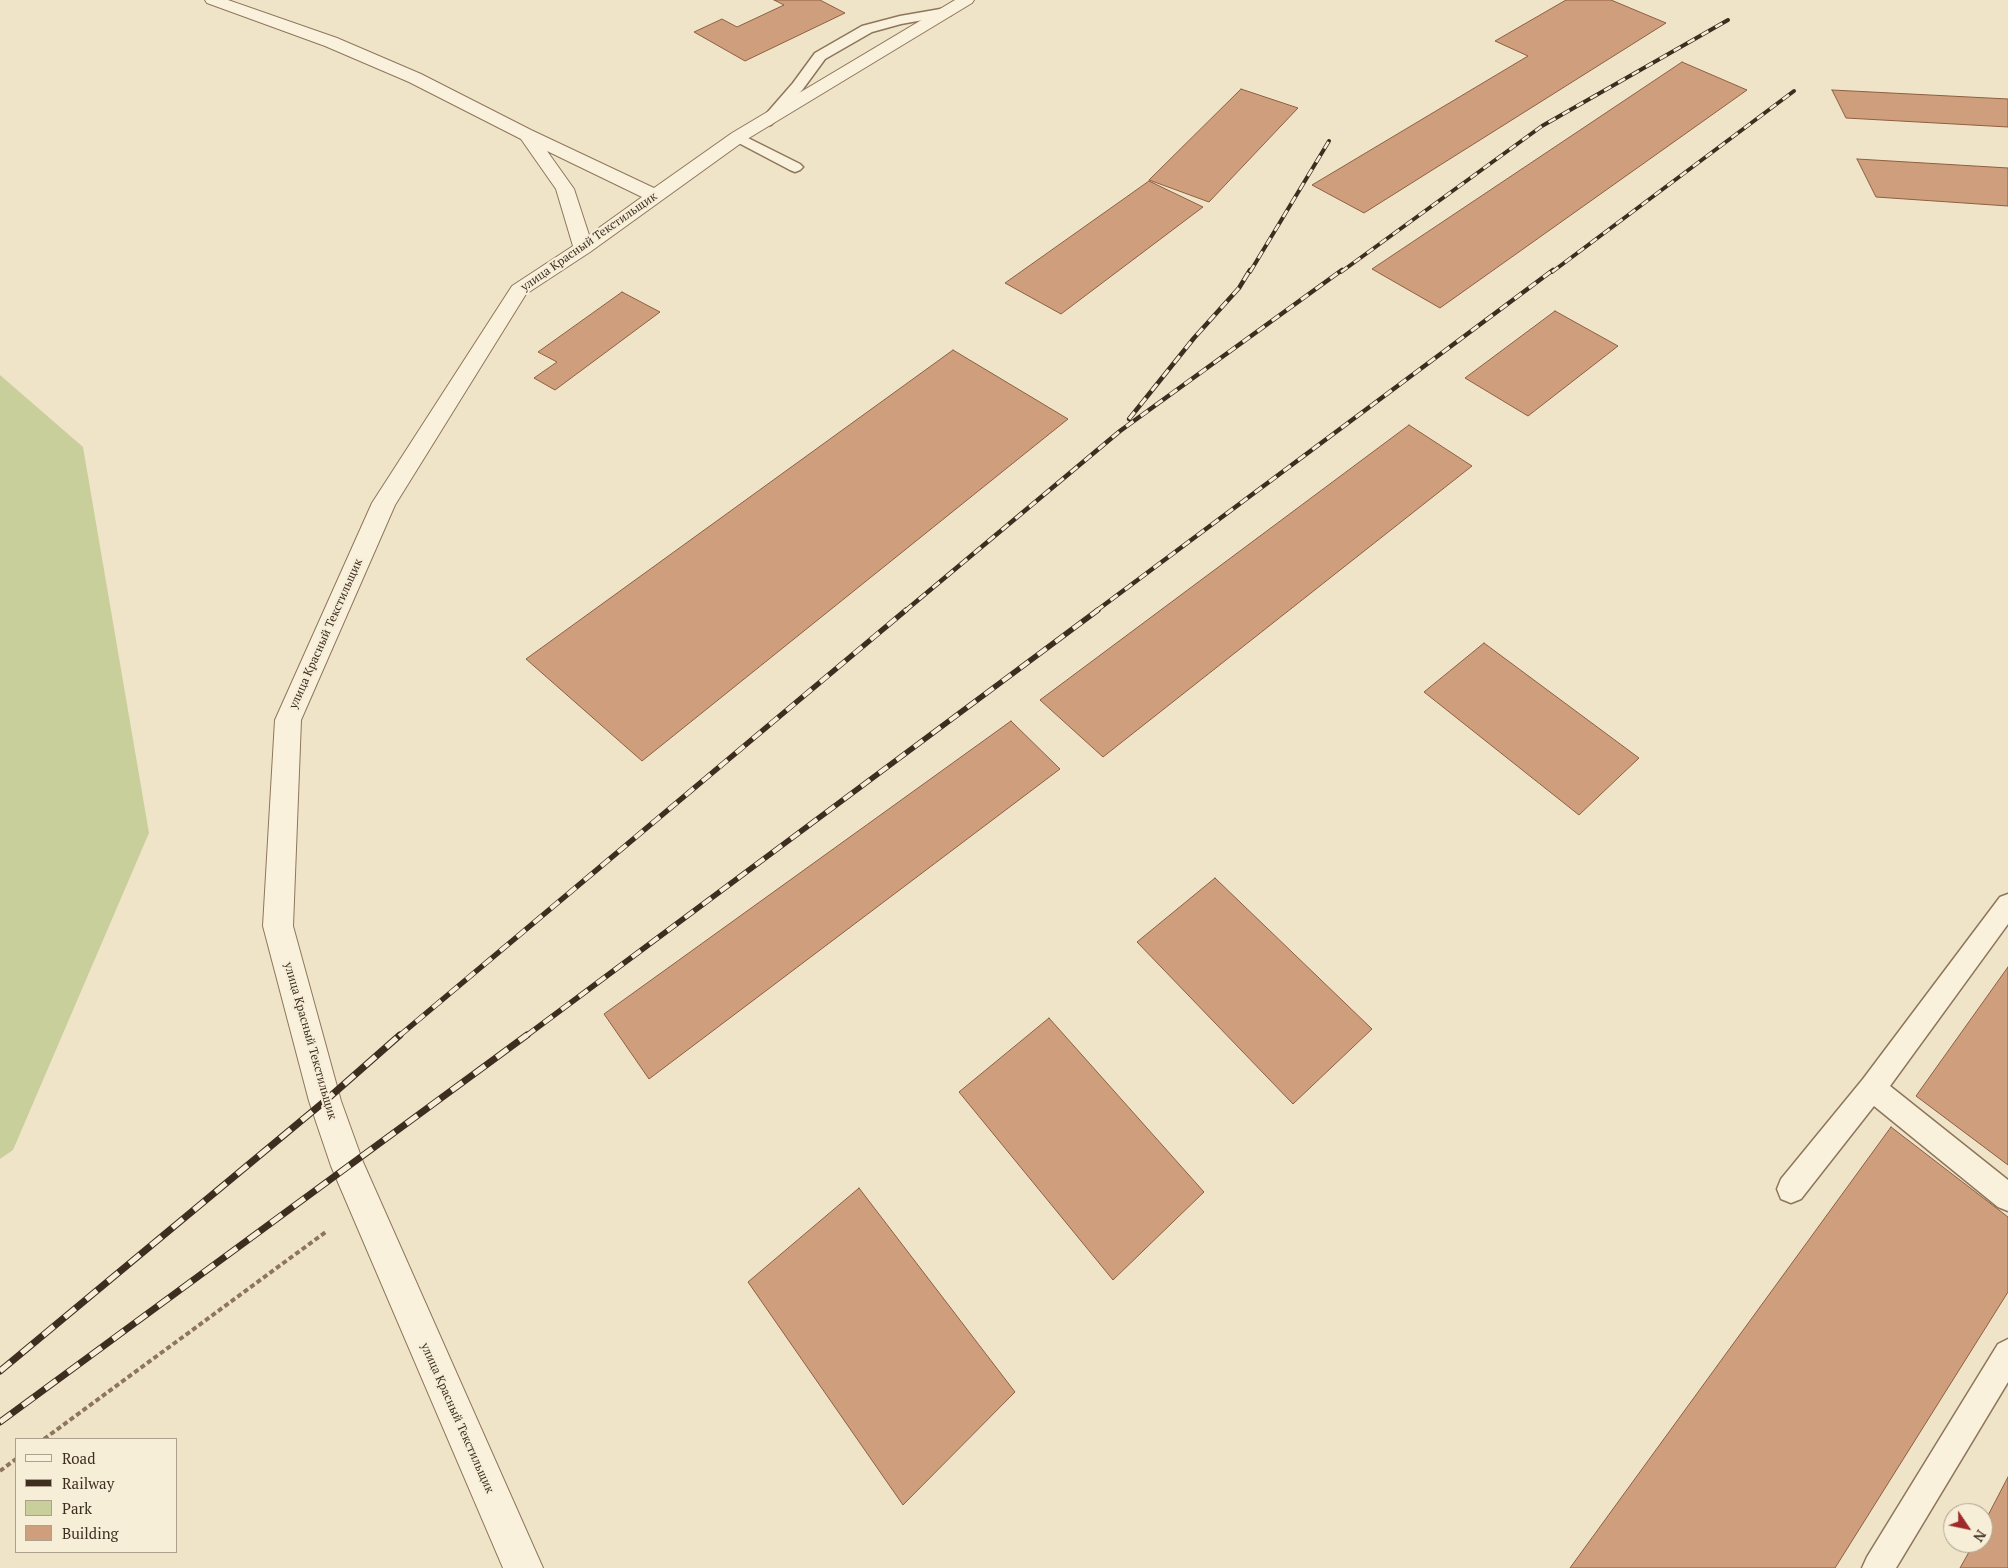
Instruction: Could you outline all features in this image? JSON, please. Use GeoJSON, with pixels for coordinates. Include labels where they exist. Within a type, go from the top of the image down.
{"type":"FeatureCollection","features":[{"type":"Feature","properties":{"kind":"street"},"geometry":{"type":"LineString","coordinates":[[213,0],[331,42],[415,78],[656,196]]}},
{"type":"Feature","properties":{"kind":"street","name":"улица Красный Текстильщик"},"geometry":{"type":"LineString","coordinates":[[523,1568],[348,1166],[325,1101],[278,926],[288,720],[384,503],[519,290],[583,248],[738,137],[766,122],[966,0]]}},
{"type":"Feature","properties":{"kind":"street"},"geometry":{"type":"LineString","coordinates":[[528,134],[565,189],[583,248]]}},
{"type":"Feature","properties":{"kind":"lane"},"geometry":{"type":"LineString","coordinates":[[766,122],[798,86],[820,56],[867,29],[900,20],[946,12]]}},
{"type":"Feature","properties":{"kind":"lane"},"geometry":{"type":"LineString","coordinates":[[738,137],[794,167]]}},
{"type":"Feature","properties":{"kind":"lane"},"geometry":{"type":"LineString","coordinates":[[1791,1188],[1872,1088],[2008,905]]}},
{"type":"Feature","properties":{"kind":"lane"},"geometry":{"type":"LineString","coordinates":[[1872,1088],[2008,1197]]}},
{"type":"Feature","properties":{"kind":"lane"},"geometry":{"type":"LineString","coordinates":[[1878,1568],[2008,1354]]}},
{"type":"Feature","properties":{"kind":"path"},"geometry":{"type":"LineString","coordinates":[[45,1438],[364,1203]]}},
{"type":"Feature","properties":{"kind":"path"},"geometry":{"type":"LineString","coordinates":[[0,1471],[15,1460]]}},
{"type":"Feature","properties":{"kind":"green space"},"geometry":{"type":"Polygon","coordinates":[[[0,375],[83,447],[149,833],[13,1150],[0,1159],[0,375]]]}},
{"type":"Feature","properties":{"kind":"building"},"geometry":{"type":"Polygon","coordinates":[[[774,0],[820,0],[845,13],[745,61],[694,32],[722,19],[737,27],[784,5],[774,0]]]}},
{"type":"Feature","properties":{"kind":"building"},"geometry":{"type":"Polygon","coordinates":[[[1566,0],[1611,0],[1666,23],[1364,213],[1312,185],[1528,56],[1495,41],[1566,0]]]}},
{"type":"Feature","properties":{"kind":"building"},"geometry":{"type":"Polygon","coordinates":[[[1682,62],[1747,90],[1440,308],[1372,269],[1682,62]]]}},
{"type":"Feature","properties":{"kind":"building"},"geometry":{"type":"Polygon","coordinates":[[[1241,89],[1298,108],[1209,202],[1149,180],[1241,89]]]}},
{"type":"Feature","properties":{"kind":"building"},"geometry":{"type":"Polygon","coordinates":[[[1832,90],[2008,99],[2008,127],[1846,118],[1832,90]]]}},
{"type":"Feature","properties":{"kind":"building"},"geometry":{"type":"Polygon","coordinates":[[[1857,159],[2008,168],[2008,206],[1876,197],[1857,159]]]}},
{"type":"Feature","properties":{"kind":"building"},"geometry":{"type":"Polygon","coordinates":[[[1149,181],[1203,207],[1061,314],[1005,283],[1149,181]]]}},
{"type":"Feature","properties":{"kind":"building"},"geometry":{"type":"Polygon","coordinates":[[[622,292],[660,312],[555,390],[534,378],[557,362],[538,352],[622,292]]]}},
{"type":"Feature","properties":{"kind":"building"},"geometry":{"type":"Polygon","coordinates":[[[1555,311],[1618,346],[1528,416],[1465,378],[1555,311]]]}},
{"type":"Feature","properties":{"kind":"building"},"geometry":{"type":"Polygon","coordinates":[[[953,350],[1068,419],[642,761],[526,659],[953,350]]]}},
{"type":"Feature","properties":{"kind":"building"},"geometry":{"type":"Polygon","coordinates":[[[1409,425],[1472,466],[1103,757],[1040,700],[1409,425]]]}},
{"type":"Feature","properties":{"kind":"building"},"geometry":{"type":"Polygon","coordinates":[[[1484,643],[1639,758],[1579,815],[1424,692],[1484,643]]]}},
{"type":"Feature","properties":{"kind":"building"},"geometry":{"type":"Polygon","coordinates":[[[1011,721],[1060,769],[649,1079],[604,1014],[1011,721]]]}},
{"type":"Feature","properties":{"kind":"building"},"geometry":{"type":"Polygon","coordinates":[[[1215,878],[1372,1029],[1293,1104],[1137,942],[1215,878]]]}},
{"type":"Feature","properties":{"kind":"building"},"geometry":{"type":"Polygon","coordinates":[[[2008,967],[2008,1165],[1916,1096],[2008,967]]]}},
{"type":"Feature","properties":{"kind":"building"},"geometry":{"type":"Polygon","coordinates":[[[1049,1018],[1204,1192],[1113,1280],[959,1092],[1049,1018]]]}},
{"type":"Feature","properties":{"kind":"building"},"geometry":{"type":"Polygon","coordinates":[[[1891,1127],[2008,1217],[2008,1292],[1835,1568],[1570,1568],[1891,1127]]]}},
{"type":"Feature","properties":{"kind":"building"},"geometry":{"type":"Polygon","coordinates":[[[859,1188],[1015,1392],[903,1505],[748,1282],[859,1188]]]}},
{"type":"Feature","properties":{"kind":"building"},"geometry":{"type":"Polygon","coordinates":[[[2008,1477],[2008,1568],[1960,1568],[1968,1553],[1993,1553],[1993,1506],[2008,1477]]]}},
{"type":"Feature","properties":{"kind":"railway"},"geometry":{"type":"LineString","coordinates":[[1341,272],[1542,126],[1728,20]]}},
{"type":"Feature","properties":{"kind":"railway"},"geometry":{"type":"LineString","coordinates":[[1552,272],[1794,91]]}},
{"type":"Feature","properties":{"kind":"railway"},"geometry":{"type":"LineString","coordinates":[[1250,272],[1329,141]]}},
{"type":"Feature","properties":{"kind":"railway"},"geometry":{"type":"LineString","coordinates":[[1129,419],[1194,338],[1239,288],[1250,270]]}},
{"type":"Feature","properties":{"kind":"railway"},"geometry":{"type":"LineString","coordinates":[[905,611],[1120,431],[1342,270]]}},
{"type":"Feature","properties":{"kind":"railway"},"geometry":{"type":"LineString","coordinates":[[1096,611],[1553,270]]}},
{"type":"Feature","properties":{"kind":"railway"},"geometry":{"type":"LineString","coordinates":[[399,1036],[906,610]]}},
{"type":"Feature","properties":{"kind":"railway"},"geometry":{"type":"LineString","coordinates":[[526,1036],[1098,610]]}},
{"type":"Feature","properties":{"kind":"railway"},"geometry":{"type":"LineString","coordinates":[[0,1371],[325,1101],[400,1035]]}},
{"type":"Feature","properties":{"kind":"railway"},"geometry":{"type":"LineString","coordinates":[[0,1422],[527,1035]]}}]}
